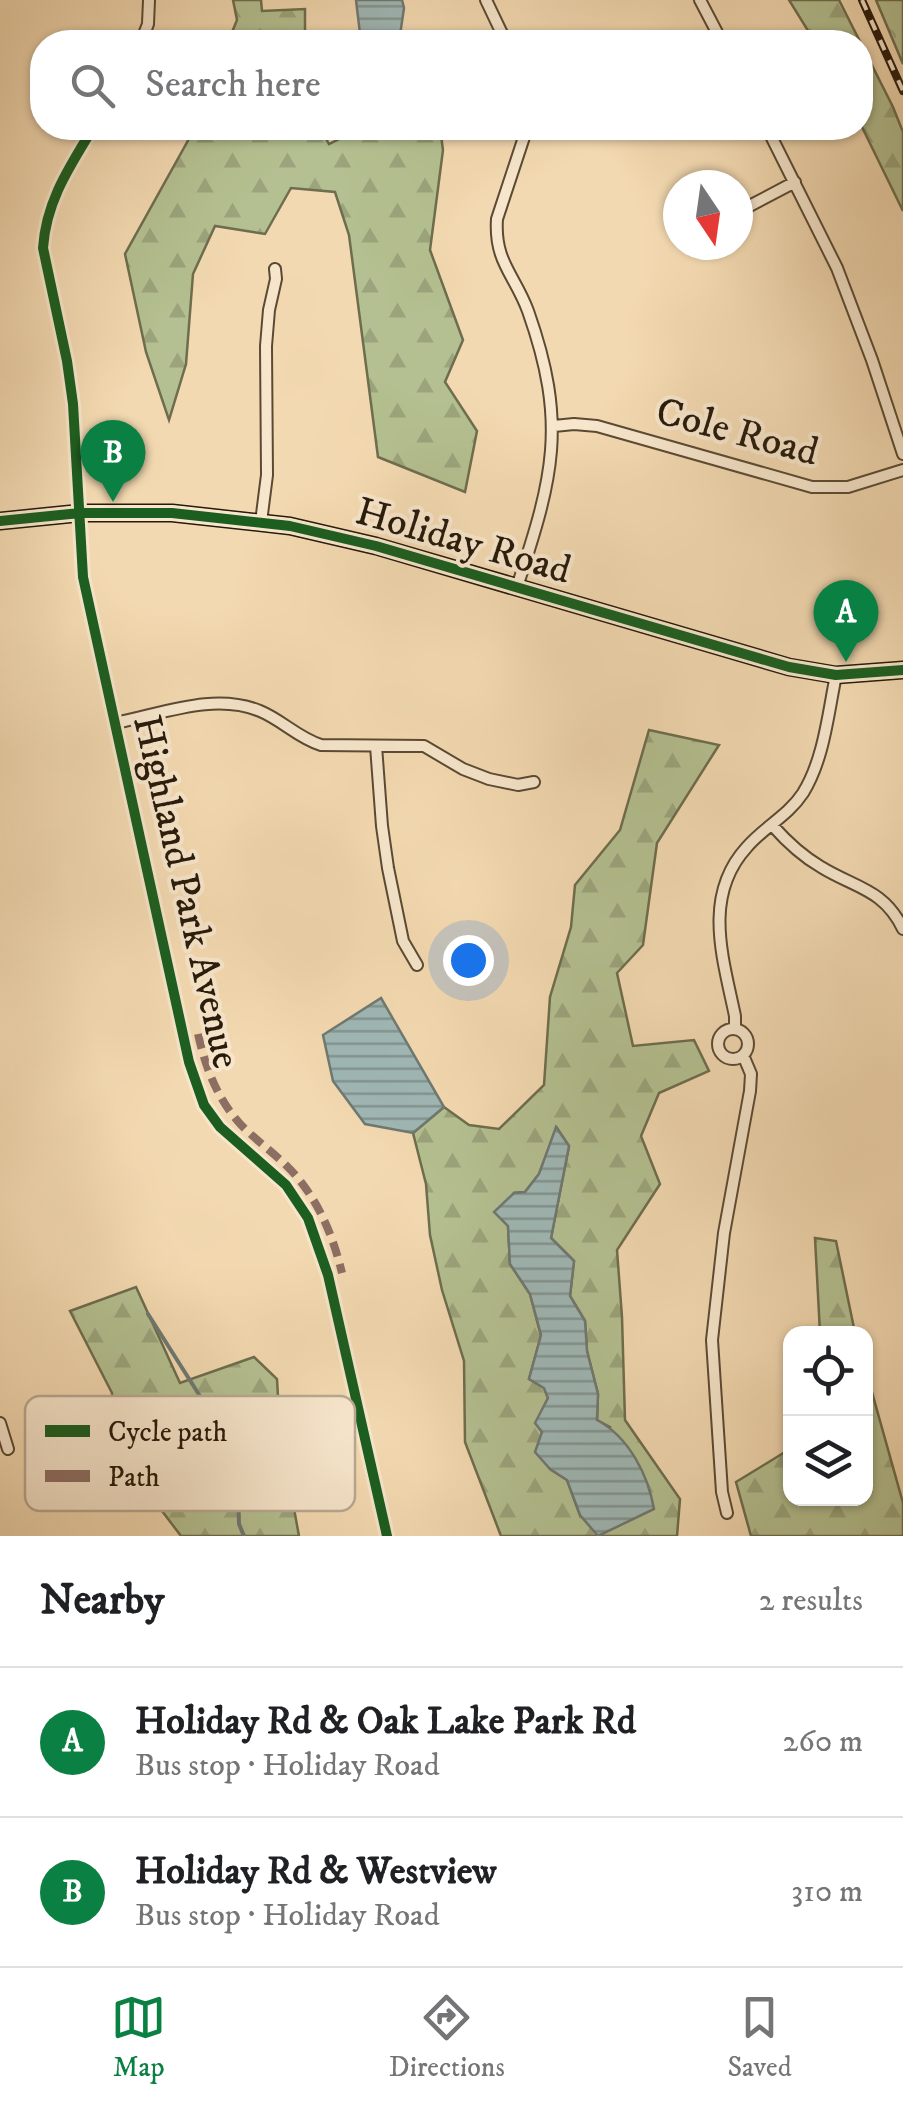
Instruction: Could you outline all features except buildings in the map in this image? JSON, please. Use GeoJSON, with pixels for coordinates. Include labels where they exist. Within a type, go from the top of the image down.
{"type":"FeatureCollection","features":[{"type":"Feature","properties":{"kind":"street"},"geometry":{"type":"LineString","coordinates":[[146,30],[150,0]]}},
{"type":"Feature","properties":{"kind":"street"},"geometry":{"type":"LineString","coordinates":[[486,0],[500,30]]}},
{"type":"Feature","properties":{"kind":"street"},"geometry":{"type":"LineString","coordinates":[[700,0],[716,30]]}},
{"type":"Feature","properties":{"kind":"street","name":"Highland Park Avenue"},"geometry":{"type":"LineString","coordinates":[[86,140],[49,210],[44,248],[73,404],[84,576],[115,723],[190,1062],[204,1105],[220,1127],[286,1185],[308,1218],[328,1275],[388,1536]]}},
{"type":"Feature","properties":{"kind":"street"},"geometry":{"type":"LineString","coordinates":[[517,587],[545,493],[554,426],[546,369],[526,306],[503,264],[496,233],[497,219],[524,140]]}},
{"type":"Feature","properties":{"kind":"street"},"geometry":{"type":"LineString","coordinates":[[772,140],[837,268],[903,454]]}},
{"type":"Feature","properties":{"kind":"street"},"geometry":{"type":"LineString","coordinates":[[753,204],[795,182]]}},
{"type":"Feature","properties":{"kind":"street"},"geometry":{"type":"LineString","coordinates":[[261,522],[267,475],[266,346],[275,269]]}},
{"type":"Feature","properties":{"kind":"street","name":"Cole Road"},"geometry":{"type":"LineString","coordinates":[[554,426],[598,426],[812,487],[848,487],[903,470]]}},
{"type":"Feature","properties":{"kind":"street","name":"Holiday Road"},"geometry":{"type":"LineString","coordinates":[[0,521],[80,513],[172,513],[261,522],[376,546],[756,658],[836,675],[903,670]]}},
{"type":"Feature","properties":{"kind":"street"},"geometry":{"type":"LineString","coordinates":[[735,1029],[719,937],[719,902],[744,848],[790,810],[810,781],[836,675]]}},
{"type":"Feature","properties":{"kind":"street"},"geometry":{"type":"LineString","coordinates":[[115,723],[220,702],[254,708],[305,740],[321,745],[424,746],[489,780],[534,782]]}},
{"type":"Feature","properties":{"kind":"street"},"geometry":{"type":"LineString","coordinates":[[376,746],[388,868],[403,941],[417,966]]}},
{"type":"Feature","properties":{"kind":"street"},"geometry":{"type":"LineString","coordinates":[[772,825],[805,858],[877,895],[903,930]]}},
{"type":"Feature","properties":{"kind":"street"},"geometry":{"type":"LineString","coordinates":[[742,1031],[747,1040],[743,1054],[726,1057],[718,1046],[722,1032],[742,1031]]}},
{"type":"Feature","properties":{"kind":"street"},"geometry":{"type":"LineString","coordinates":[[727,1513],[722,1492],[712,1340],[724,1233],[750,1091],[751,1074],[743,1054]]}},
{"type":"Feature","properties":{"kind":"street"},"geometry":{"type":"LineString","coordinates":[[0,1422],[8,1449]]}},
{"type":"Feature","properties":{"kind":"green space"},"geometry":{"type":"Polygon","coordinates":[[[233,0],[261,0],[262,11],[305,9],[305,30],[233,30],[237,20],[233,0]]]}},
{"type":"Feature","properties":{"kind":"green space"},"geometry":{"type":"Polygon","coordinates":[[[789,0],[839,0],[854,30],[808,30],[789,0]]]}},
{"type":"Feature","properties":{"kind":"green space"},"geometry":{"type":"Polygon","coordinates":[[[876,0],[903,0],[903,64],[876,0]]]}},
{"type":"Feature","properties":{"kind":"green space"},"geometry":{"type":"Polygon","coordinates":[[[873,67],[903,132],[903,211],[868,140],[873,140],[873,67]]]}},
{"type":"Feature","properties":{"kind":"green space"},"geometry":{"type":"Polygon","coordinates":[[[188,140],[327,140],[329,144],[337,140],[442,140],[430,250],[463,340],[445,382],[477,431],[465,492],[378,457],[349,235],[335,192],[291,188],[265,234],[215,226],[193,274],[186,364],[169,420],[146,352],[125,254],[188,140]]]}},
{"type":"Feature","properties":{"kind":"green space"},"geometry":{"type":"Polygon","coordinates":[[[649,730],[719,745],[657,843],[643,945],[617,973],[633,1046],[694,1040],[709,1071],[659,1093],[641,1136],[660,1184],[617,1250],[625,1420],[680,1499],[677,1536],[501,1536],[465,1442],[464,1361],[442,1290],[430,1235],[426,1184],[413,1133],[444,1107],[469,1125],[499,1129],[544,1085],[550,997],[571,927],[575,885],[620,830],[649,730]],[[557,1128],[539,1174],[525,1192],[514,1193],[508,1226],[510,1264],[530,1294],[541,1336],[529,1379],[544,1388],[548,1398],[536,1423],[542,1432],[550,1469],[567,1480],[580,1515],[610,1427],[597,1420],[598,1394],[587,1351],[585,1321],[570,1296],[574,1261],[551,1238],[569,1146],[557,1128]]]}},
{"type":"Feature","properties":{"kind":"green space"},"geometry":{"type":"Polygon","coordinates":[[[815,1238],[836,1241],[854,1326],[820,1326],[815,1238]]]}},
{"type":"Feature","properties":{"kind":"green space"},"geometry":{"type":"Polygon","coordinates":[[[136,1287],[180,1383],[254,1357],[277,1379],[278,1396],[112,1396],[70,1311],[136,1287]]]}},
{"type":"Feature","properties":{"kind":"green space"},"geometry":{"type":"Polygon","coordinates":[[[873,1396],[903,1503],[903,1536],[751,1536],[736,1482],[783,1453],[783,1506],[873,1506],[873,1396]]]}},
{"type":"Feature","properties":{"kind":"green space"},"geometry":{"type":"Polygon","coordinates":[[[162,1511],[294,1511],[299,1536],[181,1536],[162,1511]]]}},
{"type":"Feature","properties":{"kind":"water"},"geometry":{"type":"Polygon","coordinates":[[[356,0],[402,0],[401,30],[360,30],[356,0]]]}},
{"type":"Feature","properties":{"kind":"water"},"geometry":{"type":"Polygon","coordinates":[[[381,998],[444,1107],[413,1133],[365,1124],[333,1081],[323,1035],[381,998]]]}},
{"type":"Feature","properties":{"kind":"water"},"geometry":{"type":"Polygon","coordinates":[[[556,1127],[569,1146],[551,1238],[574,1261],[570,1296],[585,1321],[587,1351],[598,1394],[597,1420],[628,1447],[647,1483],[654,1509],[598,1536],[580,1515],[567,1480],[535,1452],[542,1432],[535,1423],[548,1398],[544,1388],[529,1379],[541,1335],[530,1294],[510,1264],[508,1226],[494,1212],[514,1193],[525,1192],[539,1174],[556,1127]]]}},
{"type":"Feature","properties":{"kind":"waterway"},"geometry":{"type":"LineString","coordinates":[[148,1314],[200,1396]]}},
{"type":"Feature","properties":{"kind":"waterway"},"geometry":{"type":"LineString","coordinates":[[239,1511],[244,1536]]}},
{"type":"Feature","properties":{"kind":"railway"},"geometry":{"type":"LineString","coordinates":[[862,0],[903,91]]}},
{"type":"Feature","properties":{"kind":"marked path"},"geometry":{"type":"LineString","coordinates":[[198,1034],[210,1073],[228,1108],[245,1129],[295,1174],[315,1203],[342,1273]]}},
{"type":"Feature","properties":{"kind":"cycle path"},"geometry":{"type":"LineString","coordinates":[[86,140],[54,199],[43,248],[73,404],[83,577],[189,1062],[204,1105],[220,1127],[286,1185],[308,1218],[328,1275],[387,1536]]}},
{"type":"Feature","properties":{"kind":"cycle path"},"geometry":{"type":"LineString","coordinates":[[0,521],[80,513],[172,513],[290,526],[376,546],[789,667],[836,675],[903,670]]}},
{"type":"Feature","properties":{"kind":"place","name":"Holiday Rd & Westview"},"geometry":{"type":"Point","coordinates":[113,502]}},
{"type":"Feature","properties":{"kind":"place","name":"Holiday Rd & Oak Lake Park Rd"},"geometry":{"type":"Point","coordinates":[846,662]}}]}
